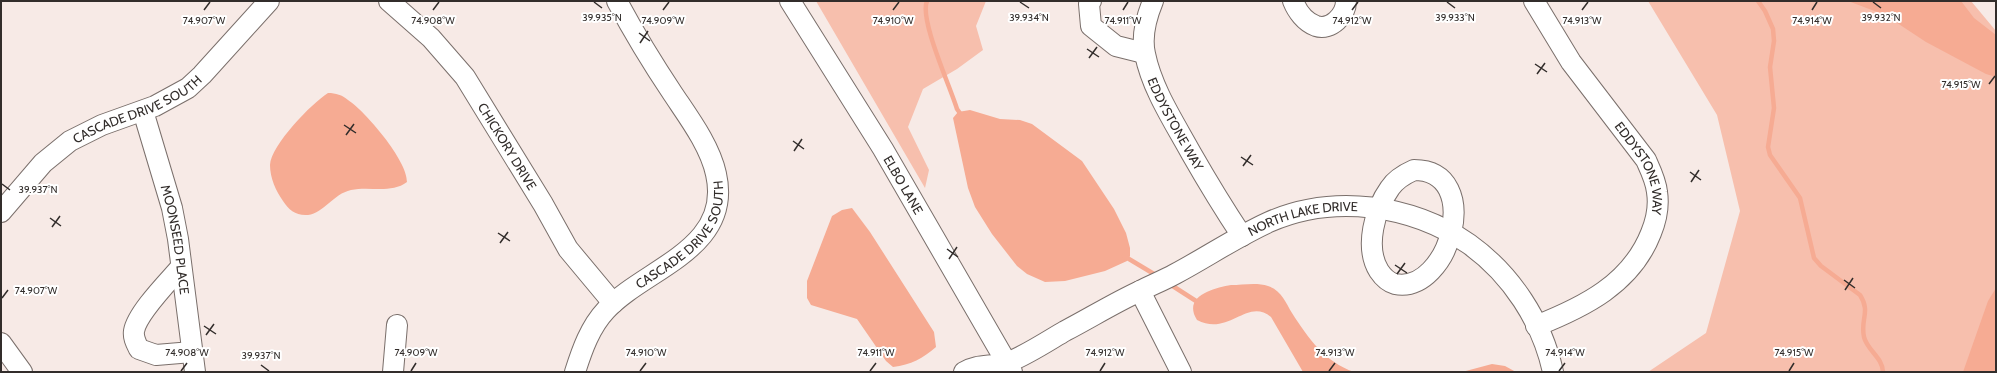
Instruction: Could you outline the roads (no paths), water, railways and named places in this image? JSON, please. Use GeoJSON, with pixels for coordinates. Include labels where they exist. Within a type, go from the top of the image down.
{"type":"FeatureCollection","features":[{"type":"Feature","properties":{"kind":"street","name":"CASCADE DRIVE SOUTH"},"geometry":{"type":"LineString","coordinates":[[1,212],[32,175],[56,151],[86,132],[143,110],[188,88],[202,75],[269,1]]}},
{"type":"Feature","properties":{"kind":"street","name":"CHICKORY DRIVE"},"geometry":{"type":"LineString","coordinates":[[390,1],[431,38],[465,77],[543,204],[568,249],[613,303]]}},
{"type":"Feature","properties":{"kind":"street","name":"CASCADE DRIVE SOUTH"},"geometry":{"type":"LineString","coordinates":[[575,372],[587,340],[595,324],[613,303],[630,288],[687,251],[700,239],[709,225],[716,208],[718,191],[716,174],[702,141],[617,1]]}},
{"type":"Feature","properties":{"kind":"street","name":"ELBO LANE"},"geometry":{"type":"LineString","coordinates":[[790,1],[883,149],[1007,369]]}},
{"type":"Feature","properties":{"kind":"street"},"geometry":{"type":"LineString","coordinates":[[1091,1],[1089,4],[1091,26],[1116,46],[1144,53]]}},
{"type":"Feature","properties":{"kind":"street","name":"EDDYSTONE WAY"},"geometry":{"type":"LineString","coordinates":[[1153,1],[1147,17],[1144,35],[1144,53],[1156,87],[1200,170],[1242,236]]}},
{"type":"Feature","properties":{"kind":"street"},"geometry":{"type":"LineString","coordinates":[[1293,1],[1305,20],[1317,27],[1331,25],[1341,18],[1346,1]]}},
{"type":"Feature","properties":{"kind":"street","name":"EDDYSTONE WAY"},"geometry":{"type":"LineString","coordinates":[[1534,1],[1571,62],[1646,160],[1658,193],[1657,210],[1653,227],[1644,248],[1628,272],[1602,294],[1563,315],[1536,326]]}},
{"type":"Feature","properties":{"kind":"street","name":"MOONSEED PLACE"},"geometry":{"type":"LineString","coordinates":[[143,110],[168,193],[178,239],[195,372]]}},
{"type":"Feature","properties":{"kind":"street"},"geometry":{"type":"LineString","coordinates":[[1414,170],[1424,170],[1442,180],[1449,188],[1454,209],[1450,233],[1438,262],[1423,278],[1413,284],[1402,285],[1391,283],[1382,275],[1376,266],[1371,244],[1373,231],[1384,197],[1397,180],[1414,170]]}},
{"type":"Feature","properties":{"kind":"street","name":"NORTH LAKE DRIVE"},"geometry":{"type":"LineString","coordinates":[[1007,369],[1140,291],[1174,275],[1242,236],[1270,222],[1311,209],[1332,207],[1380,209],[1420,218],[1450,233],[1478,251],[1511,282],[1544,342],[1553,372]]}},
{"type":"Feature","properties":{"kind":"street"},"geometry":{"type":"LineString","coordinates":[[182,267],[143,312],[134,332],[135,340],[139,349],[156,355],[192,352]]}},
{"type":"Feature","properties":{"kind":"street"},"geometry":{"type":"LineString","coordinates":[[1140,291],[1181,372]]}},
{"type":"Feature","properties":{"kind":"street"},"geometry":{"type":"LineString","coordinates":[[393,372],[397,325]]}},
{"type":"Feature","properties":{"kind":"street"},"geometry":{"type":"LineString","coordinates":[[1,343],[22,372]]}},
{"type":"Feature","properties":{"kind":"street"},"geometry":{"type":"LineString","coordinates":[[964,372],[972,367],[1007,369]]}},
{"type":"Feature","properties":{"kind":"waterway"},"geometry":{"type":"LineString","coordinates":[[927,1],[927,22],[931,37],[957,109],[962,116]]}},
{"type":"Feature","properties":{"kind":"waterway"},"geometry":{"type":"LineString","coordinates":[[1758,1],[1765,11],[1773,29],[1774,41],[1770,67],[1774,108],[1768,147],[1770,155],[1800,198],[1814,258],[1821,266],[1860,295],[1865,306],[1863,325],[1864,337],[1868,346],[1878,358],[1883,372]]}},
{"type":"Feature","properties":{"kind":"waterway"},"geometry":{"type":"LineString","coordinates":[[1124,256],[1159,277]]}},
{"type":"Feature","properties":{"kind":"waterway"},"geometry":{"type":"LineString","coordinates":[[1168,283],[1196,301],[1202,301]]}}]}
